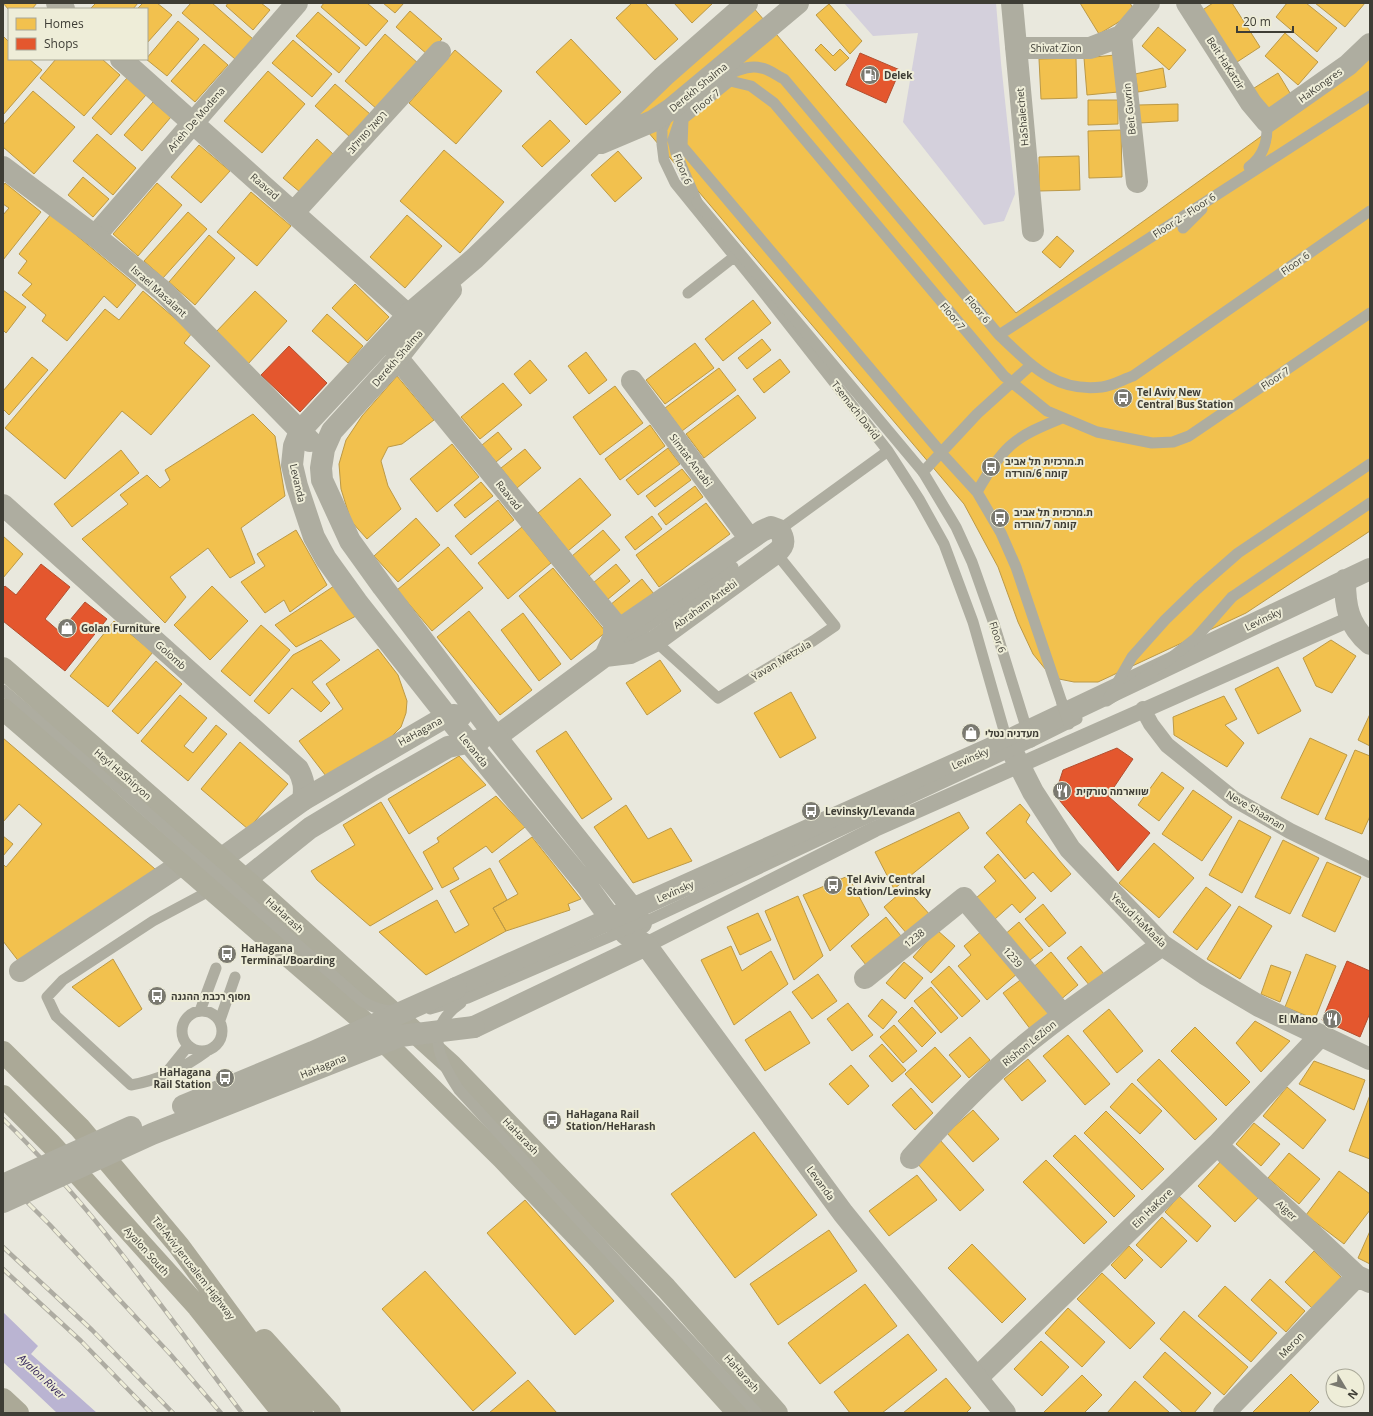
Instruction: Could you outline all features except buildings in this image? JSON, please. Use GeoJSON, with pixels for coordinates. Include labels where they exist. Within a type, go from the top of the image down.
{"type":"FeatureCollection","features":[{"type":"Feature","properties":{"kind":"highway","name":"Tel-Aviv Jerusalem Highway"},"geometry":{"type":"LineString","coordinates":[[3,1052],[80,1128],[179,1246],[302,1413]]}},
{"type":"Feature","properties":{"kind":"highway","name":"Ayalon South"},"geometry":{"type":"LineString","coordinates":[[3,1096],[51,1144],[198,1307],[283,1413]]}},
{"type":"Feature","properties":{"kind":"highway"},"geometry":{"type":"LineString","coordinates":[[179,1246],[330,1413]]}},
{"type":"Feature","properties":{"kind":"highway"},"geometry":{"type":"LineString","coordinates":[[3,1399],[18,1413]]}},
{"type":"Feature","properties":{"kind":"main road","name":"Heyl HaShiryon"},"geometry":{"type":"LineString","coordinates":[[3,668],[245,880]]}},
{"type":"Feature","properties":{"kind":"main road"},"geometry":{"type":"LineString","coordinates":[[3,710],[362,1018],[599,1259],[738,1413]]}},
{"type":"Feature","properties":{"kind":"main road","name":"HaHarash"},"geometry":{"type":"LineString","coordinates":[[245,880],[457,1070],[666,1288],[777,1413]]}},
{"type":"Feature","properties":{"kind":"street","name":"Arieh De Modena"},"geometry":{"type":"LineString","coordinates":[[95,236],[297,3]]}},
{"type":"Feature","properties":{"kind":"street","name":"Derekh Shalma"},"geometry":{"type":"LineString","coordinates":[[300,431],[408,315],[475,258],[585,150],[664,76],[747,3]]}},
{"type":"Feature","properties":{"kind":"street","name":"Derekh Shalma"},"geometry":{"type":"LineString","coordinates":[[585,150],[653,121],[671,109],[798,3]]}},
{"type":"Feature","properties":{"kind":"street","name":"HaShalechet"},"geometry":{"type":"LineString","coordinates":[[1012,3],[1033,231]]}},
{"type":"Feature","properties":{"kind":"street","name":"Shivat Zion"},"geometry":{"type":"LineString","coordinates":[[1016,48],[1090,48],[1121,36],[1149,3]]}},
{"type":"Feature","properties":{"kind":"street","name":"Beit HaKatzir"},"geometry":{"type":"LineString","coordinates":[[1188,3],[1251,103],[1267,122]]}},
{"type":"Feature","properties":{"kind":"street","name":"Beit Guvrin"},"geometry":{"type":"LineString","coordinates":[[1121,36],[1137,182]]}},
{"type":"Feature","properties":{"kind":"street","name":"HaKongres"},"geometry":{"type":"LineString","coordinates":[[1267,122],[1348,65],[1370,44]]}},
{"type":"Feature","properties":{"kind":"street","name":"רפאל פוזיילוב"},"geometry":{"type":"LineString","coordinates":[[294,212],[440,52]]}},
{"type":"Feature","properties":{"kind":"street","name":"Raavad"},"geometry":{"type":"LineString","coordinates":[[122,60],[408,315]]}},
{"type":"Feature","properties":{"kind":"street","name":"Israel Masalant"},"geometry":{"type":"LineString","coordinates":[[3,167],[95,236],[163,291],[300,431]]}},
{"type":"Feature","properties":{"kind":"street","name":"Derekh Shalma"},"geometry":{"type":"LineString","coordinates":[[322,458],[325,445],[332,431],[392,365],[422,329],[475,258]]}},
{"type":"Feature","properties":{"kind":"street","name":"Raavad"},"geometry":{"type":"LineString","coordinates":[[392,365],[404,366],[409,372],[614,623],[614,636]]}},
{"type":"Feature","properties":{"kind":"street","name":"Simtat Antabi"},"geometry":{"type":"LineString","coordinates":[[632,381],[750,539]]}},
{"type":"Feature","properties":{"kind":"street"},"geometry":{"type":"LineString","coordinates":[[300,431],[317,447],[322,458]]}},
{"type":"Feature","properties":{"kind":"street","name":"Levanda"},"geometry":{"type":"LineString","coordinates":[[300,431],[294,446],[292,465],[297,486],[314,537],[326,559],[357,602],[467,742],[587,886],[611,919],[626,934],[646,945],[843,1213],[978,1377],[1005,1413]]}},
{"type":"Feature","properties":{"kind":"street","name":"Levanda"},"geometry":{"type":"LineString","coordinates":[[322,458],[321,468],[324,486],[350,540],[383,587],[496,737],[634,910],[643,925],[646,945]]}},
{"type":"Feature","properties":{"kind":"street","name":"Golomb"},"geometry":{"type":"LineString","coordinates":[[3,505],[298,769],[303,778],[303,800]]}},
{"type":"Feature","properties":{"kind":"street","name":"Abraham Antebi"},"geometry":{"type":"LineString","coordinates":[[496,737],[605,656],[614,636],[621,628],[762,531],[771,527],[779,530]]}},
{"type":"Feature","properties":{"kind":"street"},"geometry":{"type":"LineString","coordinates":[[776,553],[781,549],[784,543],[783,537],[779,530]]}},
{"type":"Feature","properties":{"kind":"street","name":"Abraham Antebi"},"geometry":{"type":"LineString","coordinates":[[605,656],[630,653],[654,641],[776,553]]}},
{"type":"Feature","properties":{"kind":"street","name":"Levinsky"},"geometry":{"type":"LineString","coordinates":[[611,919],[634,910],[1007,741],[1370,569]]}},
{"type":"Feature","properties":{"kind":"street"},"geometry":{"type":"LineString","coordinates":[[1345,580],[1345,603],[1350,619],[1370,644]]}},
{"type":"Feature","properties":{"kind":"street"},"geometry":{"type":"LineString","coordinates":[[646,945],[875,829],[1019,766],[1143,709],[1350,619]]}},
{"type":"Feature","properties":{"kind":"street"},"geometry":{"type":"LineString","coordinates":[[409,737],[416,728],[421,710],[421,693],[416,676]]}},
{"type":"Feature","properties":{"kind":"street","name":"Neve Shaanan"},"geometry":{"type":"LineString","coordinates":[[1143,709],[1151,724],[1167,745],[1234,799],[1290,831],[1370,870]]}},
{"type":"Feature","properties":{"kind":"street","name":"HaHagana"},"geometry":{"type":"LineString","coordinates":[[221,859],[303,800],[447,716],[453,715],[464,717],[496,737]]}},
{"type":"Feature","properties":{"kind":"street"},"geometry":{"type":"LineString","coordinates":[[213,889],[245,880],[310,828],[448,748],[467,742],[496,737]]}},
{"type":"Feature","properties":{"kind":"street","name":"Yesud HaMaala"},"geometry":{"type":"LineString","coordinates":[[1007,741],[1019,766],[1070,849],[1162,945],[1205,974],[1259,1006],[1370,1059]]}},
{"type":"Feature","properties":{"kind":"street"},"geometry":{"type":"LineString","coordinates":[[213,889],[221,859]]}},
{"type":"Feature","properties":{"kind":"street"},"geometry":{"type":"LineString","coordinates":[[20,971],[183,863]]}},
{"type":"Feature","properties":{"kind":"street"},"geometry":{"type":"LineString","coordinates":[[574,935],[581,928],[588,913],[590,905],[587,886]]}},
{"type":"Feature","properties":{"kind":"street","name":"1238"},"geometry":{"type":"LineString","coordinates":[[865,978],[964,898]]}},
{"type":"Feature","properties":{"kind":"street","name":"1239"},"geometry":{"type":"LineString","coordinates":[[964,898],[1063,1015]]}},
{"type":"Feature","properties":{"kind":"street","name":"HaHagana"},"geometry":{"type":"LineString","coordinates":[[3,1185],[118,1132],[462,993],[574,935],[611,919]]}},
{"type":"Feature","properties":{"kind":"street","name":"HaHagana"},"geometry":{"type":"LineString","coordinates":[[3,1202],[152,1134],[400,1036],[474,1027],[646,945]]}},
{"type":"Feature","properties":{"kind":"street","name":"Rishon LeZion"},"geometry":{"type":"LineString","coordinates":[[911,1158],[953,1113],[1006,1061],[1063,1015],[1162,945]]}},
{"type":"Feature","properties":{"kind":"street","name":"Ein HaKore"},"geometry":{"type":"LineString","coordinates":[[978,1377],[1217,1145],[1321,1035]]}},
{"type":"Feature","properties":{"kind":"street","name":"Aiger"},"geometry":{"type":"LineString","coordinates":[[1217,1145],[1364,1279]]}},
{"type":"Feature","properties":{"kind":"street","name":"Meron"},"geometry":{"type":"LineString","coordinates":[[1224,1413],[1364,1279]]}},
{"type":"Feature","properties":{"kind":"lane","name":"Floor 6"},"geometry":{"type":"LineString","coordinates":[[1031,742],[994,624],[972,562],[956,528],[923,472],[697,202],[676,153],[673,140],[681,115],[724,77],[745,68],[761,67],[784,79],[999,335],[1039,372],[1067,386],[1102,387],[1133,376],[1370,211]]}},
{"type":"Feature","properties":{"kind":"lane","name":"Floor 7"},"geometry":{"type":"LineString","coordinates":[[1069,724],[1016,567],[1001,533],[977,492],[944,456],[682,146],[683,119],[730,81],[751,86],[774,103],[1004,376],[1047,411],[1097,432],[1152,443],[1173,442],[1189,436],[1370,313]]}},
{"type":"Feature","properties":{"kind":"lane","name":"Floor 2 - Floor 6"},"geometry":{"type":"LineString","coordinates":[[999,335],[1370,96]]}},
{"type":"Feature","properties":{"kind":"lane","name":"Tsemach David"},"geometry":{"type":"LineString","coordinates":[[671,109],[662,129],[662,144],[664,160],[674,183],[888,451],[919,499],[944,544],[973,622],[1007,741]]}},
{"type":"Feature","properties":{"kind":"lane"},"geometry":{"type":"LineString","coordinates":[[1182,228],[1228,183],[1257,161],[1268,138],[1267,122]]}},
{"type":"Feature","properties":{"kind":"lane"},"geometry":{"type":"LineString","coordinates":[[688,293],[734,257]]}},
{"type":"Feature","properties":{"kind":"lane"},"geometry":{"type":"LineString","coordinates":[[923,472],[977,414],[1030,364]]}},
{"type":"Feature","properties":{"kind":"lane"},"geometry":{"type":"LineString","coordinates":[[977,492],[988,474],[1010,446],[1034,431],[1062,418]]}},
{"type":"Feature","properties":{"kind":"lane"},"geometry":{"type":"LineString","coordinates":[[779,530],[888,451]]}},
{"type":"Feature","properties":{"kind":"lane"},"geometry":{"type":"LineString","coordinates":[[1106,701],[1132,657],[1165,620],[1198,588],[1238,553],[1370,464]]}},
{"type":"Feature","properties":{"kind":"lane"},"geometry":{"type":"LineString","coordinates":[[3,690],[126,794],[362,1001],[373,1008],[383,1011],[419,1011],[651,919],[1069,724],[1158,668],[1196,638],[1232,597],[1370,503]]}},
{"type":"Feature","properties":{"kind":"lane","name":"Yavan Metzula"},"geometry":{"type":"LineString","coordinates":[[654,641],[718,698],[813,641],[835,626],[776,553]]}},
{"type":"Feature","properties":{"kind":"lane"},"geometry":{"type":"LineString","coordinates":[[605,656],[733,567]]}},
{"type":"Feature","properties":{"kind":"lane"},"geometry":{"type":"LineString","coordinates":[[213,889],[153,921],[63,980],[47,997],[56,1016],[131,1085],[162,1078],[192,1062],[219,1042],[222,1028],[220,1020],[235,977]]}},
{"type":"Feature","properties":{"kind":"lane"},"geometry":{"type":"LineString","coordinates":[[200,1011],[216,968]]}},
{"type":"Feature","properties":{"kind":"lane"},"geometry":{"type":"LineString","coordinates":[[462,993],[441,1025],[438,1037],[438,1048],[443,1064],[459,1090],[757,1413]]}},
{"type":"Feature","properties":{"kind":"lane"},"geometry":{"type":"LineString","coordinates":[[207,1051],[200,1052],[188,1046],[182,1033],[183,1025],[192,1013],[200,1011],[214,1015],[220,1020]]}},
{"type":"Feature","properties":{"kind":"lane"},"geometry":{"type":"LineString","coordinates":[[162,1078],[188,1046]]}},
{"type":"Feature","properties":{"kind":"shaded area"},"geometry":{"type":"Polygon","coordinates":[[[844,3],[996,3],[1015,194],[1004,221],[984,225],[903,122],[918,33],[873,36],[844,3]]]}},
{"type":"Feature","properties":{"kind":"water","name":"Ayalon River"},"geometry":{"type":"Polygon","coordinates":[[[3,1312],[38,1346],[31,1354],[97,1413],[57,1413],[3,1362],[3,1312]]]}},
{"type":"Feature","properties":{"kind":"railway"},"geometry":{"type":"LineString","coordinates":[[3,1119],[68,1188],[98,1224],[157,1299],[242,1413]]}},
{"type":"Feature","properties":{"kind":"railway"},"geometry":{"type":"LineString","coordinates":[[3,1178],[50,1225],[171,1355],[221,1413]]}},
{"type":"Feature","properties":{"kind":"railway"},"geometry":{"type":"LineString","coordinates":[[3,1247],[92,1330],[173,1413]]}},
{"type":"Feature","properties":{"kind":"railway"},"geometry":{"type":"LineString","coordinates":[[3,1269],[81,1341],[151,1413]]}},
{"type":"Feature","properties":{"kind":"place","name":"Delek"},"geometry":{"type":"Point","coordinates":[870,75]}},
{"type":"Feature","properties":{"kind":"place","name":"Tel Aviv New Central Bus Station"},"geometry":{"type":"Point","coordinates":[1123,398]}},
{"type":"Feature","properties":{"kind":"place","name":"ת.מרכזית תל אביב קומה 6/הורדה"},"geometry":{"type":"Point","coordinates":[991,467]}},
{"type":"Feature","properties":{"kind":"place","name":"ת.מרכזית תל אביב קומה 7/הורדה"},"geometry":{"type":"Point","coordinates":[1000,518]}},
{"type":"Feature","properties":{"kind":"place","name":"Golan Furniture"},"geometry":{"type":"Point","coordinates":[67,628]}},
{"type":"Feature","properties":{"kind":"place","name":"מעדניה נטלי"},"geometry":{"type":"Point","coordinates":[971,733]}},
{"type":"Feature","properties":{"kind":"place","name":"שווארמה טורקית"},"geometry":{"type":"Point","coordinates":[1062,791]}},
{"type":"Feature","properties":{"kind":"place","name":"Levinsky/Levanda"},"geometry":{"type":"Point","coordinates":[811,811]}},
{"type":"Feature","properties":{"kind":"place","name":"Tel Aviv Central Station/Levinsky"},"geometry":{"type":"Point","coordinates":[833,885]}},
{"type":"Feature","properties":{"kind":"place","name":"HaHagana Terminal/Boarding"},"geometry":{"type":"Point","coordinates":[227,954]}},
{"type":"Feature","properties":{"kind":"place","name":"מסוף רכבת ההגנה"},"geometry":{"type":"Point","coordinates":[157,996]}},
{"type":"Feature","properties":{"kind":"place","name":"El Mano"},"geometry":{"type":"Point","coordinates":[1332,1019]}},
{"type":"Feature","properties":{"kind":"place","name":"HaHagana Rail Station"},"geometry":{"type":"Point","coordinates":[225,1078]}},
{"type":"Feature","properties":{"kind":"place","name":"HaHagana Rail Station/HeHarash"},"geometry":{"type":"Point","coordinates":[552,1120]}}]}
